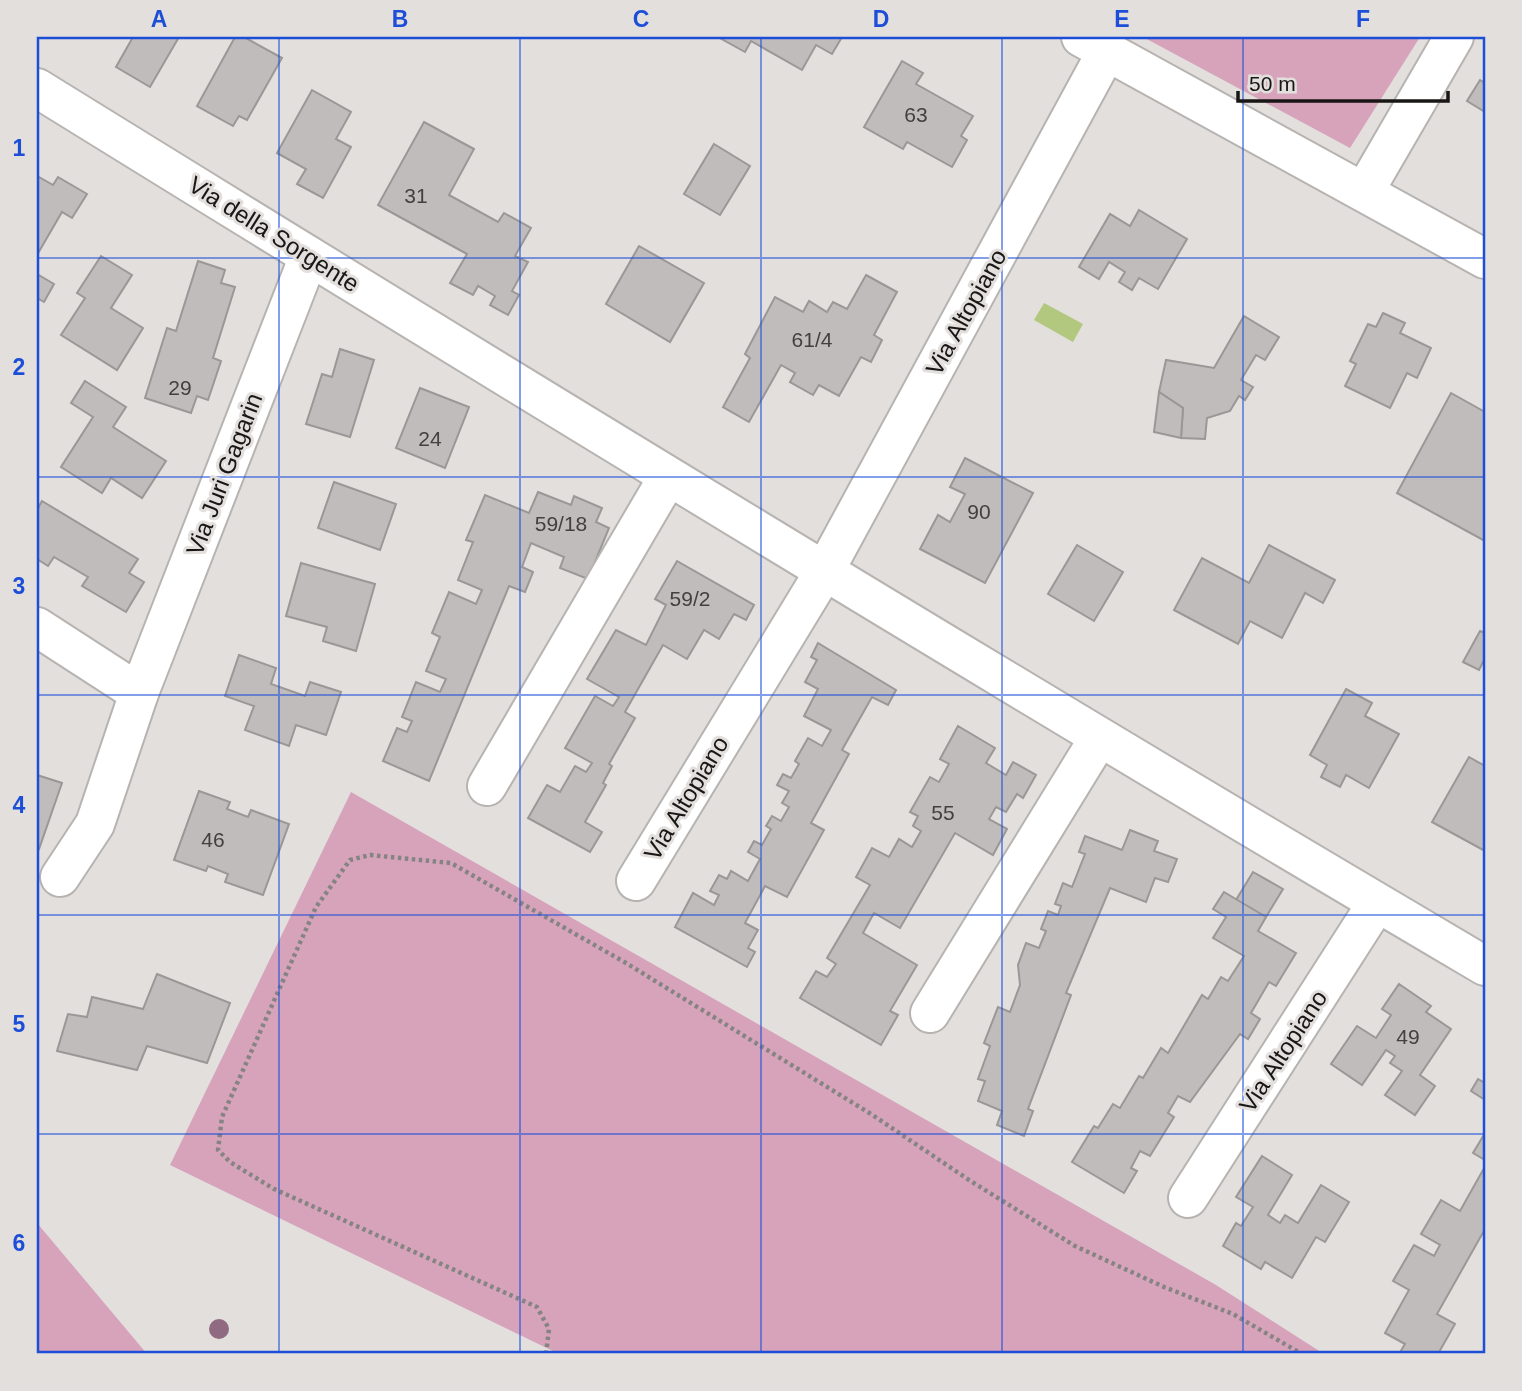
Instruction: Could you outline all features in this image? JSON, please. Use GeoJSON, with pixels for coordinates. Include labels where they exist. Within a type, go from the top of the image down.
{"type":"FeatureCollection","features":[{"type":"Feature","properties":{"kind":"street"},"geometry":{"type":"LineString","coordinates":[[1364,192],[1454,37]]}},
{"type":"Feature","properties":{"kind":"street","name":"Via Altopiano"},"geometry":{"type":"LineString","coordinates":[[636,881],[824,572],[1094,44],[1485,259]]}},
{"type":"Feature","properties":{"kind":"street","name":"Via della Sorgente"},"geometry":{"type":"LineString","coordinates":[[37,88],[668,477]]}},
{"type":"Feature","properties":{"kind":"street","name":"Via Juri Gagarin"},"geometry":{"type":"LineString","coordinates":[[60,877],[95,824],[139,693],[309,256]]}},
{"type":"Feature","properties":{"kind":"street"},"geometry":{"type":"LineString","coordinates":[[486,786],[668,477],[1099,738],[1485,967]]}},
{"type":"Feature","properties":{"kind":"street"},"geometry":{"type":"LineString","coordinates":[[37,627],[139,693]]}},
{"type":"Feature","properties":{"kind":"street"},"geometry":{"type":"LineString","coordinates":[[930,1013],[1099,738]]}},
{"type":"Feature","properties":{"kind":"street","name":"Via Altopiano"},"geometry":{"type":"LineString","coordinates":[[1188,1198],[1377,903]]}},
{"type":"Feature","properties":{"kind":"path"},"geometry":{"type":"LineString","coordinates":[[547,1354],[549,1329],[537,1307],[274,1189],[230,1161],[218,1150],[222,1117],[316,908],[350,860],[370,855],[451,863],[638,970],[871,1114],[969,1180],[1076,1246],[1164,1287],[1233,1314],[1302,1354]]}},
{"type":"Feature","properties":{"kind":"shaded area"},"geometry":{"type":"Polygon","coordinates":[[[1143,37],[1420,37],[1350,148],[1143,37]]]}},
{"type":"Feature","properties":{"kind":"shaded area"},"geometry":{"type":"Polygon","coordinates":[[[1044,303],[1083,324],[1073,342],[1034,320],[1044,303]]]}},
{"type":"Feature","properties":{"kind":"shaded area"},"geometry":{"type":"Polygon","coordinates":[[[351,792],[1216,1285],[1324,1354],[559,1354],[170,1165],[351,792]]]}},
{"type":"Feature","properties":{"kind":"shaded area"},"geometry":{"type":"Polygon","coordinates":[[[37,1223],[137,1342],[147,1354],[37,1354],[37,1223]]]}},
{"type":"Feature","properties":{"kind":"building"},"geometry":{"type":"Polygon","coordinates":[[[133,37],[179,37],[150,87],[116,67],[133,37]]]}},
{"type":"Feature","properties":{"kind":"building"},"geometry":{"type":"Polygon","coordinates":[[[235,37],[244,37],[282,58],[247,120],[239,116],[233,126],[197,106],[235,37]]]}},
{"type":"Feature","properties":{"kind":"building"},"geometry":{"type":"Polygon","coordinates":[[[718,37],[842,37],[832,54],[816,45],[802,70],[751,41],[745,52],[718,37]]]}},
{"type":"Feature","properties":{"kind":"building"},"geometry":{"type":"Polygon","coordinates":[[[902,61],[923,73],[916,84],[973,116],[961,136],[967,140],[952,167],[907,142],[903,149],[864,127],[902,61]]]}},
{"type":"Feature","properties":{"kind":"building"},"geometry":{"type":"Polygon","coordinates":[[[1480,80],[1485,83],[1485,112],[1467,101],[1480,80]]]}},
{"type":"Feature","properties":{"kind":"building"},"geometry":{"type":"Polygon","coordinates":[[[312,90],[351,112],[336,139],[351,147],[323,198],[297,184],[306,169],[277,153],[312,90]]]}},
{"type":"Feature","properties":{"kind":"building"},"geometry":{"type":"Polygon","coordinates":[[[424,122],[474,149],[449,195],[498,222],[504,213],[531,228],[515,256],[528,262],[512,291],[519,295],[508,315],[490,305],[495,296],[478,286],[473,295],[450,283],[467,254],[378,205],[424,122]]]}},
{"type":"Feature","properties":{"kind":"building"},"geometry":{"type":"Polygon","coordinates":[[[714,144],[750,166],[720,215],[684,194],[714,144]]]}},
{"type":"Feature","properties":{"kind":"building"},"geometry":{"type":"Polygon","coordinates":[[[39,177],[53,185],[58,177],[87,194],[72,218],[62,212],[37,255],[37,182],[39,177]]]}},
{"type":"Feature","properties":{"kind":"building"},"geometry":{"type":"Polygon","coordinates":[[[1139,210],[1187,239],[1158,289],[1139,278],[1132,290],[1119,282],[1125,272],[1109,262],[1099,279],[1079,267],[1110,214],[1130,226],[1139,210]]]}},
{"type":"Feature","properties":{"kind":"building"},"geometry":{"type":"Polygon","coordinates":[[[639,246],[704,283],[670,342],[606,304],[639,246]]]}},
{"type":"Feature","properties":{"kind":"building"},"geometry":{"type":"Polygon","coordinates":[[[101,256],[132,275],[111,308],[143,328],[117,370],[61,335],[85,298],[77,293],[101,256]]]}},
{"type":"Feature","properties":{"kind":"building"},"geometry":{"type":"Polygon","coordinates":[[[198,261],[225,270],[221,283],[235,287],[213,358],[221,361],[208,400],[197,396],[191,413],[145,398],[167,328],[176,331],[198,261]]]}},
{"type":"Feature","properties":{"kind":"building"},"geometry":{"type":"Polygon","coordinates":[[[37,274],[54,284],[44,302],[37,298],[37,274]]]}},
{"type":"Feature","properties":{"kind":"building"},"geometry":{"type":"Polygon","coordinates":[[[866,275],[897,292],[874,335],[882,340],[871,362],[861,357],[839,396],[819,385],[813,395],[790,382],[795,373],[781,365],[749,422],[723,407],[750,358],[745,354],[775,297],[803,312],[809,301],[827,312],[833,302],[847,309],[866,275]]]}},
{"type":"Feature","properties":{"kind":"building"},"geometry":{"type":"Polygon","coordinates":[[[1383,313],[1405,323],[1400,333],[1431,348],[1417,378],[1407,373],[1390,408],[1345,386],[1356,364],[1350,361],[1368,324],[1376,327],[1383,313]]]}},
{"type":"Feature","properties":{"kind":"building"},"geometry":{"type":"Polygon","coordinates":[[[1244,316],[1279,337],[1265,360],[1256,355],[1241,380],[1253,387],[1245,400],[1239,396],[1230,411],[1207,418],[1205,439],[1181,438],[1183,408],[1159,392],[1166,360],[1214,368],[1244,316]]]}},
{"type":"Feature","properties":{"kind":"building"},"geometry":{"type":"Polygon","coordinates":[[[340,349],[374,360],[350,437],[306,424],[322,374],[332,377],[340,349]]]}},
{"type":"Feature","properties":{"kind":"building"},"geometry":{"type":"Polygon","coordinates":[[[85,381],[126,407],[113,427],[166,461],[142,498],[111,478],[102,493],[61,467],[93,417],[71,403],[85,381]]]}},
{"type":"Feature","properties":{"kind":"building"},"geometry":{"type":"Polygon","coordinates":[[[420,388],[469,407],[445,468],[396,448],[420,388]]]}},
{"type":"Feature","properties":{"kind":"building"},"geometry":{"type":"Polygon","coordinates":[[[1159,392],[1183,408],[1181,438],[1154,432],[1159,392]]]}},
{"type":"Feature","properties":{"kind":"building"},"geometry":{"type":"Polygon","coordinates":[[[1451,393],[1485,412],[1485,541],[1397,493],[1451,393]]]}},
{"type":"Feature","properties":{"kind":"building"},"geometry":{"type":"Polygon","coordinates":[[[965,458],[1033,493],[985,583],[920,549],[938,515],[950,522],[965,494],[950,487],[965,458]]]}},
{"type":"Feature","properties":{"kind":"building"},"geometry":{"type":"Polygon","coordinates":[[[334,482],[396,504],[380,550],[318,528],[334,482]]]}},
{"type":"Feature","properties":{"kind":"building"},"geometry":{"type":"Polygon","coordinates":[[[538,492],[571,505],[574,496],[602,508],[596,522],[609,528],[588,579],[560,568],[564,557],[531,543],[522,567],[533,572],[525,592],[509,586],[429,781],[383,761],[397,728],[407,732],[412,721],[402,717],[416,682],[440,692],[446,679],[426,671],[440,637],[432,633],[449,592],[476,604],[482,590],[458,580],[473,542],[466,540],[485,495],[529,513],[538,492]]]}},
{"type":"Feature","properties":{"kind":"building"},"geometry":{"type":"Polygon","coordinates":[[[42,501],[138,559],[129,573],[144,582],[126,612],[82,586],[88,577],[54,557],[48,566],[37,559],[37,510],[42,501]]]}},
{"type":"Feature","properties":{"kind":"building"},"geometry":{"type":"Polygon","coordinates":[[[1077,545],[1123,572],[1094,621],[1048,594],[1077,545]]]}},
{"type":"Feature","properties":{"kind":"building"},"geometry":{"type":"Polygon","coordinates":[[[1269,545],[1335,580],[1323,603],[1305,593],[1282,638],[1250,621],[1238,644],[1174,610],[1202,558],[1249,583],[1269,545]]]}},
{"type":"Feature","properties":{"kind":"building"},"geometry":{"type":"Polygon","coordinates":[[[677,561],[754,605],[746,620],[734,614],[719,639],[704,630],[687,659],[663,645],[625,712],[635,718],[609,764],[612,766],[603,783],[606,785],[585,822],[602,832],[590,852],[528,818],[547,785],[560,792],[575,766],[586,772],[592,763],[565,748],[595,696],[613,706],[619,697],[587,679],[616,630],[646,645],[666,605],[655,599],[677,561]]]}},
{"type":"Feature","properties":{"kind":"building"},"geometry":{"type":"Polygon","coordinates":[[[301,563],[375,584],[356,651],[323,641],[327,627],[286,616],[301,563]]]}},
{"type":"Feature","properties":{"kind":"building"},"geometry":{"type":"Polygon","coordinates":[[[1480,631],[1485,633],[1485,658],[1479,670],[1463,662],[1480,631]]]}},
{"type":"Feature","properties":{"kind":"building"},"geometry":{"type":"Polygon","coordinates":[[[818,643],[896,690],[888,705],[872,697],[842,750],[849,754],[811,823],[824,830],[787,897],[765,886],[745,923],[758,930],[748,948],[755,952],[747,967],[675,927],[693,893],[714,905],[719,895],[710,891],[719,875],[727,879],[731,871],[748,881],[760,859],[748,852],[754,841],[762,845],[771,829],[766,826],[772,816],[781,821],[789,807],[782,803],[789,791],[777,785],[783,774],[791,778],[799,764],[795,761],[808,738],[822,746],[831,730],[804,716],[818,689],[805,682],[817,660],[811,657],[818,643]]]}},
{"type":"Feature","properties":{"kind":"building"},"geometry":{"type":"Polygon","coordinates":[[[239,655],[276,668],[271,684],[305,696],[310,682],[341,692],[326,735],[296,725],[289,746],[245,730],[254,706],[225,696],[239,655]]]}},
{"type":"Feature","properties":{"kind":"building"},"geometry":{"type":"Polygon","coordinates":[[[1346,689],[1372,703],[1365,716],[1399,734],[1369,788],[1346,775],[1340,787],[1321,777],[1327,765],[1310,755],[1346,689]]]}},
{"type":"Feature","properties":{"kind":"building"},"geometry":{"type":"Polygon","coordinates":[[[958,726],[995,748],[986,763],[1006,775],[1013,762],[1036,775],[1023,798],[1017,794],[1006,812],[996,807],[989,819],[1007,829],[993,855],[955,833],[900,928],[874,913],[863,933],[917,965],[890,1011],[898,1015],[881,1045],[800,998],[816,971],[827,977],[836,964],[827,958],[870,885],[856,877],[872,848],[889,857],[899,839],[912,847],[921,831],[913,826],[918,816],[910,812],[930,777],[939,782],[949,764],[940,759],[958,726]]]}},
{"type":"Feature","properties":{"kind":"building"},"geometry":{"type":"Polygon","coordinates":[[[1469,757],[1485,766],[1485,851],[1432,822],[1469,757]]]}},
{"type":"Feature","properties":{"kind":"building"},"geometry":{"type":"Polygon","coordinates":[[[37,775],[62,783],[39,849],[37,848],[37,775]]]}},
{"type":"Feature","properties":{"kind":"building"},"geometry":{"type":"Polygon","coordinates":[[[199,791],[230,802],[227,809],[248,817],[251,810],[289,824],[263,895],[225,882],[228,874],[208,866],[206,871],[174,860],[199,791]]]}},
{"type":"Feature","properties":{"kind":"building"},"geometry":{"type":"Polygon","coordinates":[[[1130,830],[1158,841],[1154,851],[1177,859],[1168,882],[1155,878],[1146,902],[1110,888],[1066,993],[1071,995],[1028,1109],[1033,1111],[1024,1136],[997,1125],[1002,1111],[978,1101],[985,1081],[978,1079],[990,1046],[984,1043],[998,1007],[1010,1012],[1020,985],[1018,965],[1026,943],[1039,948],[1046,931],[1041,929],[1048,911],[1058,915],[1061,906],[1055,904],[1063,883],[1072,887],[1085,854],[1079,852],[1085,836],[1122,850],[1130,830]]]}},
{"type":"Feature","properties":{"kind":"building"},"geometry":{"type":"Polygon","coordinates":[[[1253,872],[1283,889],[1266,917],[1236,900],[1253,872]]]}},
{"type":"Feature","properties":{"kind":"building"},"geometry":{"type":"Polygon","coordinates":[[[1224,892],[1266,917],[1258,931],[1296,953],[1276,986],[1269,982],[1251,1013],[1260,1019],[1248,1039],[1240,1034],[1190,1102],[1178,1096],[1168,1113],[1174,1117],[1150,1156],[1140,1151],[1131,1168],[1137,1171],[1124,1193],[1072,1162],[1094,1126],[1098,1128],[1113,1104],[1120,1108],[1139,1076],[1143,1078],[1161,1048],[1168,1053],[1202,995],[1208,999],[1221,977],[1228,981],[1244,956],[1213,938],[1226,917],[1213,909],[1224,892]]]}},
{"type":"Feature","properties":{"kind":"building"},"geometry":{"type":"Polygon","coordinates":[[[157,974],[230,1003],[207,1063],[147,1046],[137,1070],[57,1051],[68,1014],[87,1017],[92,997],[143,1009],[157,974]]]}},
{"type":"Feature","properties":{"kind":"building"},"geometry":{"type":"Polygon","coordinates":[[[1399,984],[1431,1006],[1426,1012],[1451,1029],[1420,1075],[1435,1086],[1415,1115],[1385,1095],[1402,1071],[1390,1063],[1395,1056],[1386,1050],[1362,1085],[1331,1064],[1357,1026],[1376,1038],[1391,1015],[1382,1009],[1399,984]]]}},
{"type":"Feature","properties":{"kind":"building"},"geometry":{"type":"Polygon","coordinates":[[[1478,1079],[1485,1083],[1485,1100],[1471,1091],[1478,1079]]]}},
{"type":"Feature","properties":{"kind":"building"},"geometry":{"type":"Polygon","coordinates":[[[1485,1133],[1485,1160],[1473,1153],[1485,1133]]]}},
{"type":"Feature","properties":{"kind":"building"},"geometry":{"type":"Polygon","coordinates":[[[1262,1156],[1292,1175],[1268,1215],[1280,1223],[1285,1215],[1298,1223],[1321,1185],[1349,1202],[1325,1242],[1316,1237],[1292,1278],[1265,1262],[1261,1269],[1223,1246],[1236,1223],[1241,1226],[1253,1207],[1236,1197],[1262,1156]]]}},
{"type":"Feature","properties":{"kind":"building"},"geometry":{"type":"Polygon","coordinates":[[[1483,1170],[1485,1229],[1437,1314],[1455,1324],[1438,1354],[1399,1354],[1405,1344],[1385,1333],[1409,1290],[1393,1281],[1414,1245],[1434,1256],[1440,1245],[1421,1234],[1441,1200],[1460,1211],[1483,1170]]]}}]}
